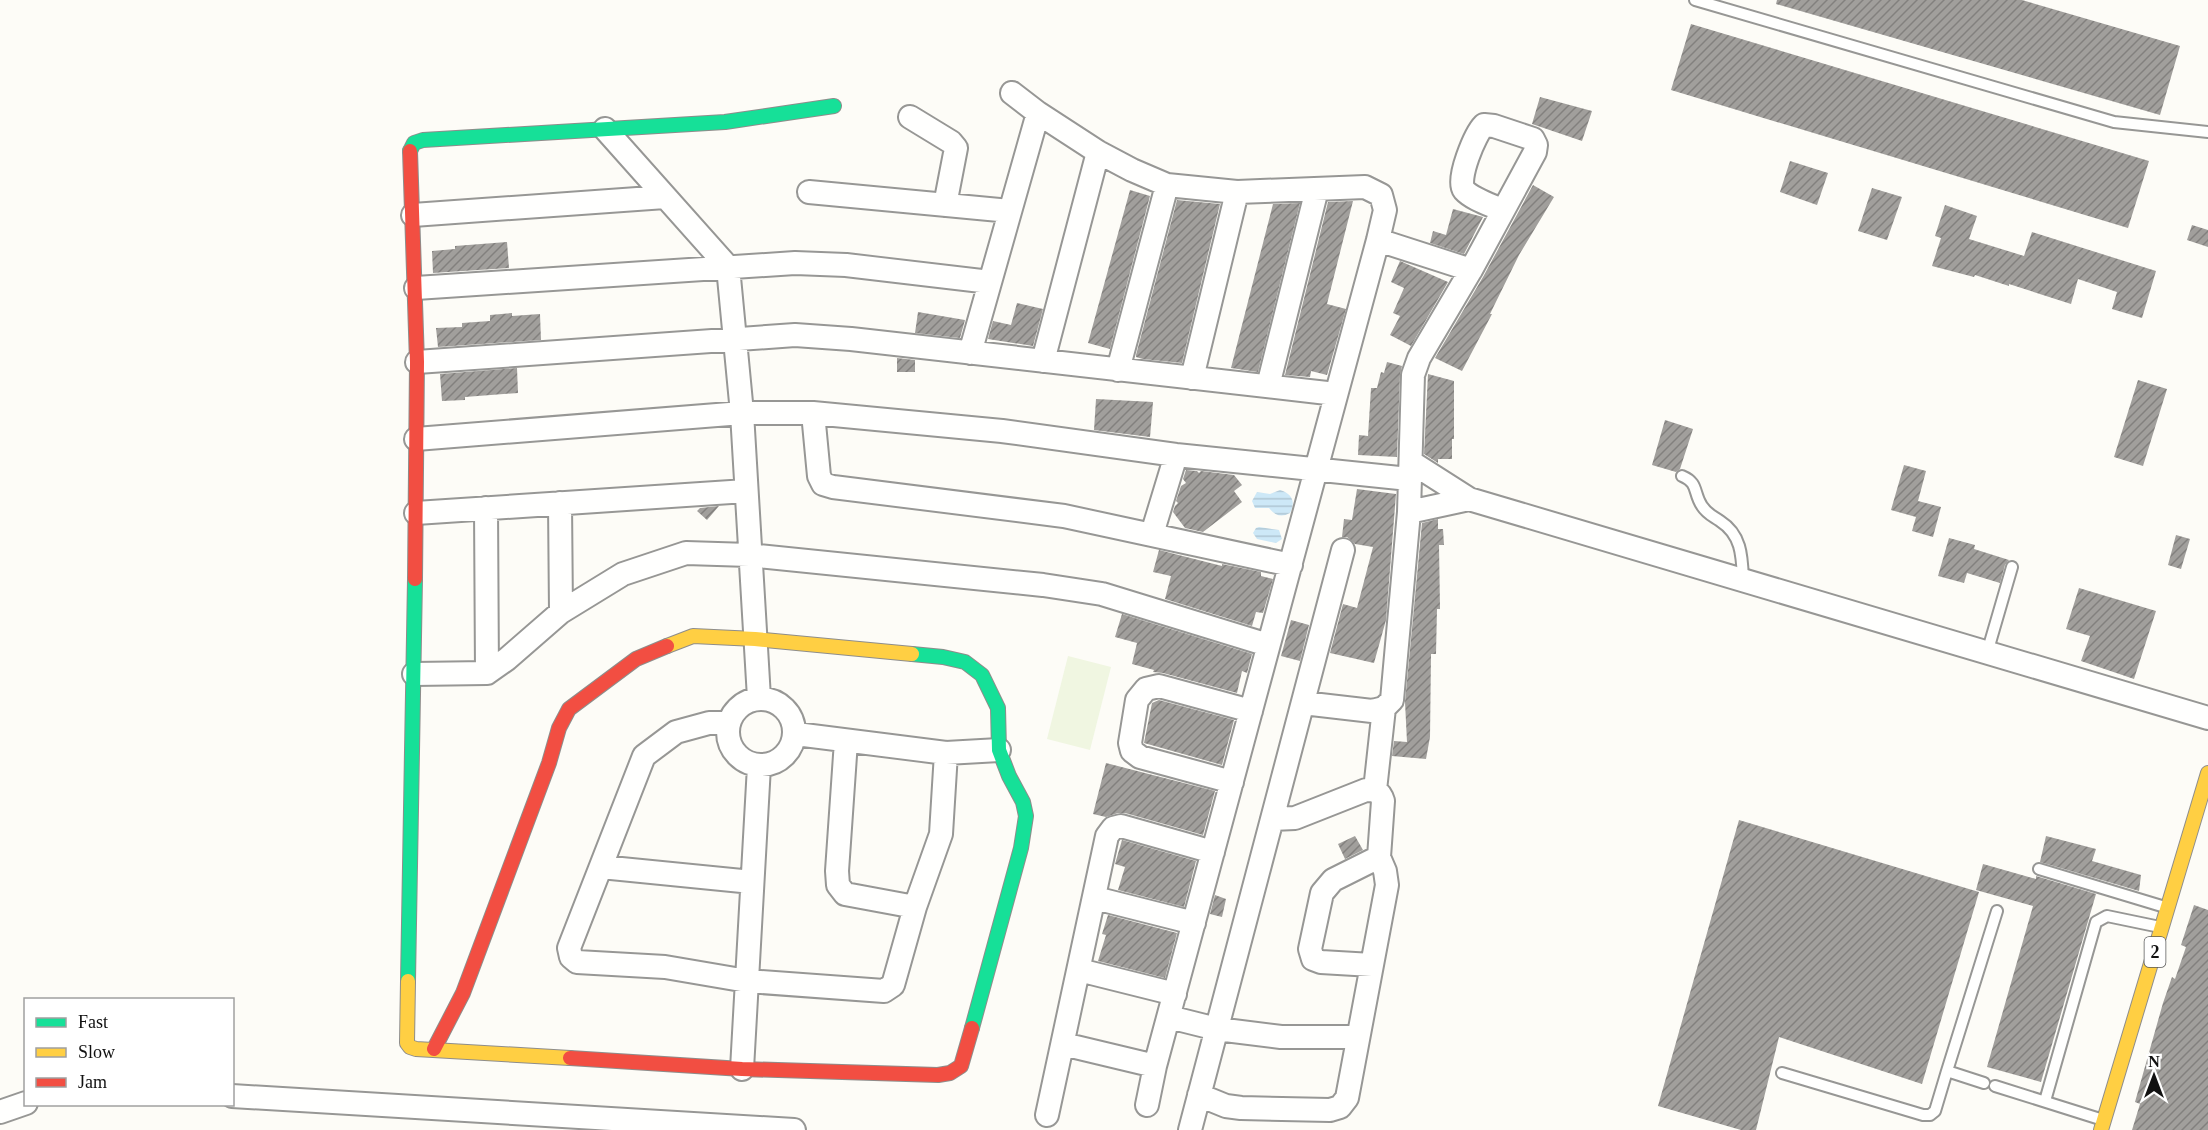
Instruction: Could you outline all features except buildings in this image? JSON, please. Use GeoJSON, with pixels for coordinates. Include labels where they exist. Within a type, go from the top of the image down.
{"type":"FeatureCollection","features":[{"type":"Feature","properties":{"kind":"main road"},"geometry":{"type":"LineString","coordinates":[[434,1049],[463,993],[549,763],[559,728],[569,709],[636,659],[693,636],[755,639],[943,657],[965,662],[982,675],[999,708],[999,750],[1009,776],[1023,801],[1026,816],[1021,848],[961,1066],[950,1073],[938,1075],[742,1069],[417,1049],[410,1047],[407,1043],[417,439],[417,288],[410,151],[414,143],[423,140],[725,122],[834,106]]}},
{"type":"Feature","properties":{"kind":"main road","name":"2"},"geometry":{"type":"LineString","coordinates":[[2102,1125],[2208,773]]}},
{"type":"Feature","properties":{"kind":"street"},"geometry":{"type":"LineString","coordinates":[[1012,93],[1098,152],[1167,185],[1237,192],[1365,187],[1381,195],[1385,210],[1155,1066],[1147,1105]]}},
{"type":"Feature","properties":{"kind":"street"},"geometry":{"type":"LineString","coordinates":[[970,353],[1038,113]]}},
{"type":"Feature","properties":{"kind":"street"},"geometry":{"type":"LineString","coordinates":[[910,117],[951,142],[956,148],[945,205]]}},
{"type":"Feature","properties":{"kind":"street"},"geometry":{"type":"LineString","coordinates":[[605,129],[728,267],[742,413],[759,698]]}},
{"type":"Feature","properties":{"kind":"street"},"geometry":{"type":"LineString","coordinates":[[1043,361],[1098,152]]}},
{"type":"Feature","properties":{"kind":"street"},"geometry":{"type":"LineString","coordinates":[[1119,370],[1167,185]]}},
{"type":"Feature","properties":{"kind":"street"},"geometry":{"type":"LineString","coordinates":[[1268,386],[1317,189]]}},
{"type":"Feature","properties":{"kind":"street"},"geometry":{"type":"LineString","coordinates":[[808,192],[1010,211]]}},
{"type":"Feature","properties":{"kind":"street"},"geometry":{"type":"LineString","coordinates":[[1192,378],[1237,192]]}},
{"type":"Feature","properties":{"kind":"street"},"geometry":{"type":"LineString","coordinates":[[413,215],[665,197]]}},
{"type":"Feature","properties":{"kind":"street"},"geometry":{"type":"LineString","coordinates":[[1303,703],[1372,711],[1384,708],[1392,700],[1409,512],[1413,375],[1419,358],[1471,270],[1502,210]]}},
{"type":"Feature","properties":{"kind":"street"},"geometry":{"type":"LineString","coordinates":[[1378,240],[1471,270]]}},
{"type":"Feature","properties":{"kind":"street"},"geometry":{"type":"LineString","coordinates":[[417,288],[795,263],[846,265],[990,282]]}},
{"type":"Feature","properties":{"kind":"street"},"geometry":{"type":"LineString","coordinates":[[417,362],[806,336],[851,339],[1336,394]]}},
{"type":"Feature","properties":{"kind":"street"},"geometry":{"type":"LineString","coordinates":[[417,439],[742,413],[813,413],[1002,431],[1176,454],[1316,468],[1410,470],[1469,499],[2208,718]]}},
{"type":"Feature","properties":{"kind":"street"},"geometry":{"type":"LineString","coordinates":[[813,413],[819,476],[823,484],[1064,516],[1291,565]]}},
{"type":"Feature","properties":{"kind":"street"},"geometry":{"type":"LineString","coordinates":[[1152,534],[1176,454]]}},
{"type":"Feature","properties":{"kind":"street"},"geometry":{"type":"LineString","coordinates":[[416,513],[746,491]]}},
{"type":"Feature","properties":{"kind":"street"},"geometry":{"type":"LineString","coordinates":[[1409,512],[1469,499]]}},
{"type":"Feature","properties":{"kind":"street"},"geometry":{"type":"LineString","coordinates":[[560,503],[561,612]]}},
{"type":"Feature","properties":{"kind":"street"},"geometry":{"type":"LineString","coordinates":[[486,508],[487,673]]}},
{"type":"Feature","properties":{"kind":"street"},"geometry":{"type":"LineString","coordinates":[[1190,1130],[1343,549]]}},
{"type":"Feature","properties":{"kind":"street"},"geometry":{"type":"LineString","coordinates":[[414,674],[487,673],[507,659],[561,612],[623,574],[686,553],[749,555],[1043,585],[1102,594],[1268,645]]}},
{"type":"Feature","properties":{"kind":"street"},"geometry":{"type":"LineString","coordinates":[[1232,782],[1140,757],[1132,751],[1130,743],[1137,700],[1146,689],[1159,686],[1251,711]]}},
{"type":"Feature","properties":{"kind":"street"},"geometry":{"type":"LineString","coordinates":[[759,698],[778,702],[792,716],[796,734],[790,751],[776,762],[759,766],[744,762],[733,751],[727,738],[728,723],[740,705],[759,698]]}},
{"type":"Feature","properties":{"kind":"street"},"geometry":{"type":"LineString","coordinates":[[1375,790],[1384,708]]}},
{"type":"Feature","properties":{"kind":"street"},"geometry":{"type":"LineString","coordinates":[[728,723],[709,723],[676,732],[644,756],[569,948],[571,957],[577,962],[664,967],[747,981],[884,991],[893,985],[915,907],[941,834],[946,753]]}},
{"type":"Feature","properties":{"kind":"street"},"geometry":{"type":"LineString","coordinates":[[796,734],[946,753],[999,750]]}},
{"type":"Feature","properties":{"kind":"street"},"geometry":{"type":"LineString","coordinates":[[846,741],[838,885],[845,894],[915,907]]}},
{"type":"Feature","properties":{"kind":"street"},"geometry":{"type":"LineString","coordinates":[[742,1069],[759,766]]}},
{"type":"Feature","properties":{"kind":"street"},"geometry":{"type":"LineString","coordinates":[[1199,1095],[1226,1106],[1241,1108],[1330,1110],[1340,1107],[1347,1098],[1387,885],[1386,871],[1379,857],[1383,801],[1381,795],[1375,790],[1366,790],[1295,818],[1272,819]]}},
{"type":"Feature","properties":{"kind":"street"},"geometry":{"type":"LineString","coordinates":[[1047,1115],[1107,836],[1113,828],[1121,826],[1213,852]]}},
{"type":"Feature","properties":{"kind":"street"},"geometry":{"type":"LineString","coordinates":[[1372,965],[1321,962],[1313,958],[1310,949],[1322,893],[1333,880],[1379,857]]}},
{"type":"Feature","properties":{"kind":"street"},"geometry":{"type":"LineString","coordinates":[[601,867],[752,882]]}},
{"type":"Feature","properties":{"kind":"street"},"geometry":{"type":"LineString","coordinates":[[1095,898],[1194,923]]}},
{"type":"Feature","properties":{"kind":"street"},"geometry":{"type":"LineString","coordinates":[[1079,970],[1175,994]]}},
{"type":"Feature","properties":{"kind":"street"},"geometry":{"type":"LineString","coordinates":[[1169,1017],[1217,1029],[1281,1037],[1358,1037]]}},
{"type":"Feature","properties":{"kind":"street"},"geometry":{"type":"LineString","coordinates":[[1063,1044],[1155,1066]]}},
{"type":"Feature","properties":{"kind":"street"},"geometry":{"type":"LineString","coordinates":[[234,1096],[794,1130]]}},
{"type":"Feature","properties":{"kind":"street"},"geometry":{"type":"LineString","coordinates":[[0,1112],[24,1104]]}},
{"type":"Feature","properties":{"kind":"lane"},"geometry":{"type":"LineString","coordinates":[[1695,0],[2114,122],[2208,132]]}},
{"type":"Feature","properties":{"kind":"lane"},"geometry":{"type":"LineString","coordinates":[[1682,476],[1690,479],[1695,486],[1700,504],[1709,516],[1720,520],[1735,534],[1741,551],[1743,581]]}},
{"type":"Feature","properties":{"kind":"lane"},"geometry":{"type":"LineString","coordinates":[[1987,653],[2012,567]]}},
{"type":"Feature","properties":{"kind":"lane"},"geometry":{"type":"LineString","coordinates":[[2039,869],[2169,908]]}},
{"type":"Feature","properties":{"kind":"lane"},"geometry":{"type":"LineString","coordinates":[[1782,1073],[1923,1115],[1930,1115],[1935,1111],[1996,911]]}},
{"type":"Feature","properties":{"kind":"lane"},"geometry":{"type":"LineString","coordinates":[[2045,1101],[2096,922],[2107,916],[2163,928]]}},
{"type":"Feature","properties":{"kind":"lane"},"geometry":{"type":"LineString","coordinates":[[1947,1071],[2045,1101],[2102,1125]]}},
{"type":"Feature","properties":{"kind":"green space"},"geometry":{"type":"Polygon","coordinates":[[[1068,656],[1111,667],[1090,750],[1047,739],[1068,656]]]}},
{"type":"Feature","properties":{"kind":"water"},"geometry":{"type":"Polygon","coordinates":[[[1280,490],[1292,499],[1293,505],[1290,513],[1281,515],[1269,508],[1255,508],[1252,501],[1257,492],[1270,494],[1280,490]]]}},
{"type":"Feature","properties":{"kind":"water"},"geometry":{"type":"Polygon","coordinates":[[[1259,527],[1279,530],[1282,539],[1276,543],[1257,539],[1253,533],[1259,527]]]}},
{"type":"Feature","properties":{"kind":"traffic: fast"},"geometry":{"type":"LineString","coordinates":[[410,151],[414,143],[423,140],[725,122],[834,106]]}},
{"type":"Feature","properties":{"kind":"traffic: fast"},"geometry":{"type":"LineString","coordinates":[[408,981],[415,579]]}},
{"type":"Feature","properties":{"kind":"traffic: fast"},"geometry":{"type":"LineString","coordinates":[[912,654],[965,662],[982,675],[998,708],[999,750],[1009,776],[1023,802],[1026,816],[1021,848],[972,1028]]}},
{"type":"Feature","properties":{"kind":"traffic: slow"},"geometry":{"type":"LineString","coordinates":[[667,646],[693,636],[755,639],[912,654]]}},
{"type":"Feature","properties":{"kind":"traffic: slow"},"geometry":{"type":"LineString","coordinates":[[2101,1130],[2208,773]]}},
{"type":"Feature","properties":{"kind":"traffic: slow"},"geometry":{"type":"LineString","coordinates":[[408,981],[407,1043],[410,1047],[570,1058]]}},
{"type":"Feature","properties":{"kind":"traffic: jam"},"geometry":{"type":"LineString","coordinates":[[410,151],[417,362],[415,579]]}},
{"type":"Feature","properties":{"kind":"traffic: jam"},"geometry":{"type":"LineString","coordinates":[[434,1049],[463,993],[549,763],[559,728],[569,709],[636,659],[667,646]]}},
{"type":"Feature","properties":{"kind":"traffic: jam"},"geometry":{"type":"LineString","coordinates":[[570,1058],[742,1069],[938,1075],[950,1073],[961,1066],[972,1028]]}}]}
